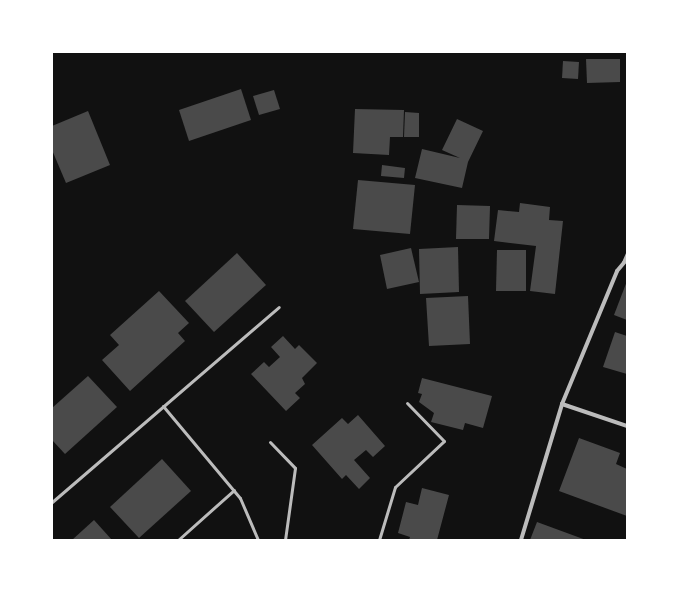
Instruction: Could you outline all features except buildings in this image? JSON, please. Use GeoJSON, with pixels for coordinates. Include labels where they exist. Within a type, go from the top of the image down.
{"type":"FeatureCollection","features":[{"type":"Feature","properties":{"kind":"street"},"geometry":{"type":"LineString","coordinates":[[521,540],[562,404],[617,271],[625,261]]}},
{"type":"Feature","properties":{"kind":"street"},"geometry":{"type":"LineString","coordinates":[[562,404],[627,426]]}},
{"type":"Feature","properties":{"kind":"lane"},"geometry":{"type":"LineString","coordinates":[[625,261],[627,253]]}},
{"type":"Feature","properties":{"kind":"lane"},"geometry":{"type":"LineString","coordinates":[[52,502],[279,307]]}},
{"type":"Feature","properties":{"kind":"lane"},"geometry":{"type":"LineString","coordinates":[[379,540],[394,487],[444,441],[406,403]]}},
{"type":"Feature","properties":{"kind":"lane"},"geometry":{"type":"LineString","coordinates":[[164,406],[240,498],[258,540]]}},
{"type":"Feature","properties":{"kind":"lane"},"geometry":{"type":"LineString","coordinates":[[270,442],[295,468],[285,540]]}},
{"type":"Feature","properties":{"kind":"lane"},"geometry":{"type":"LineString","coordinates":[[178,540],[234,490]]}}]}
